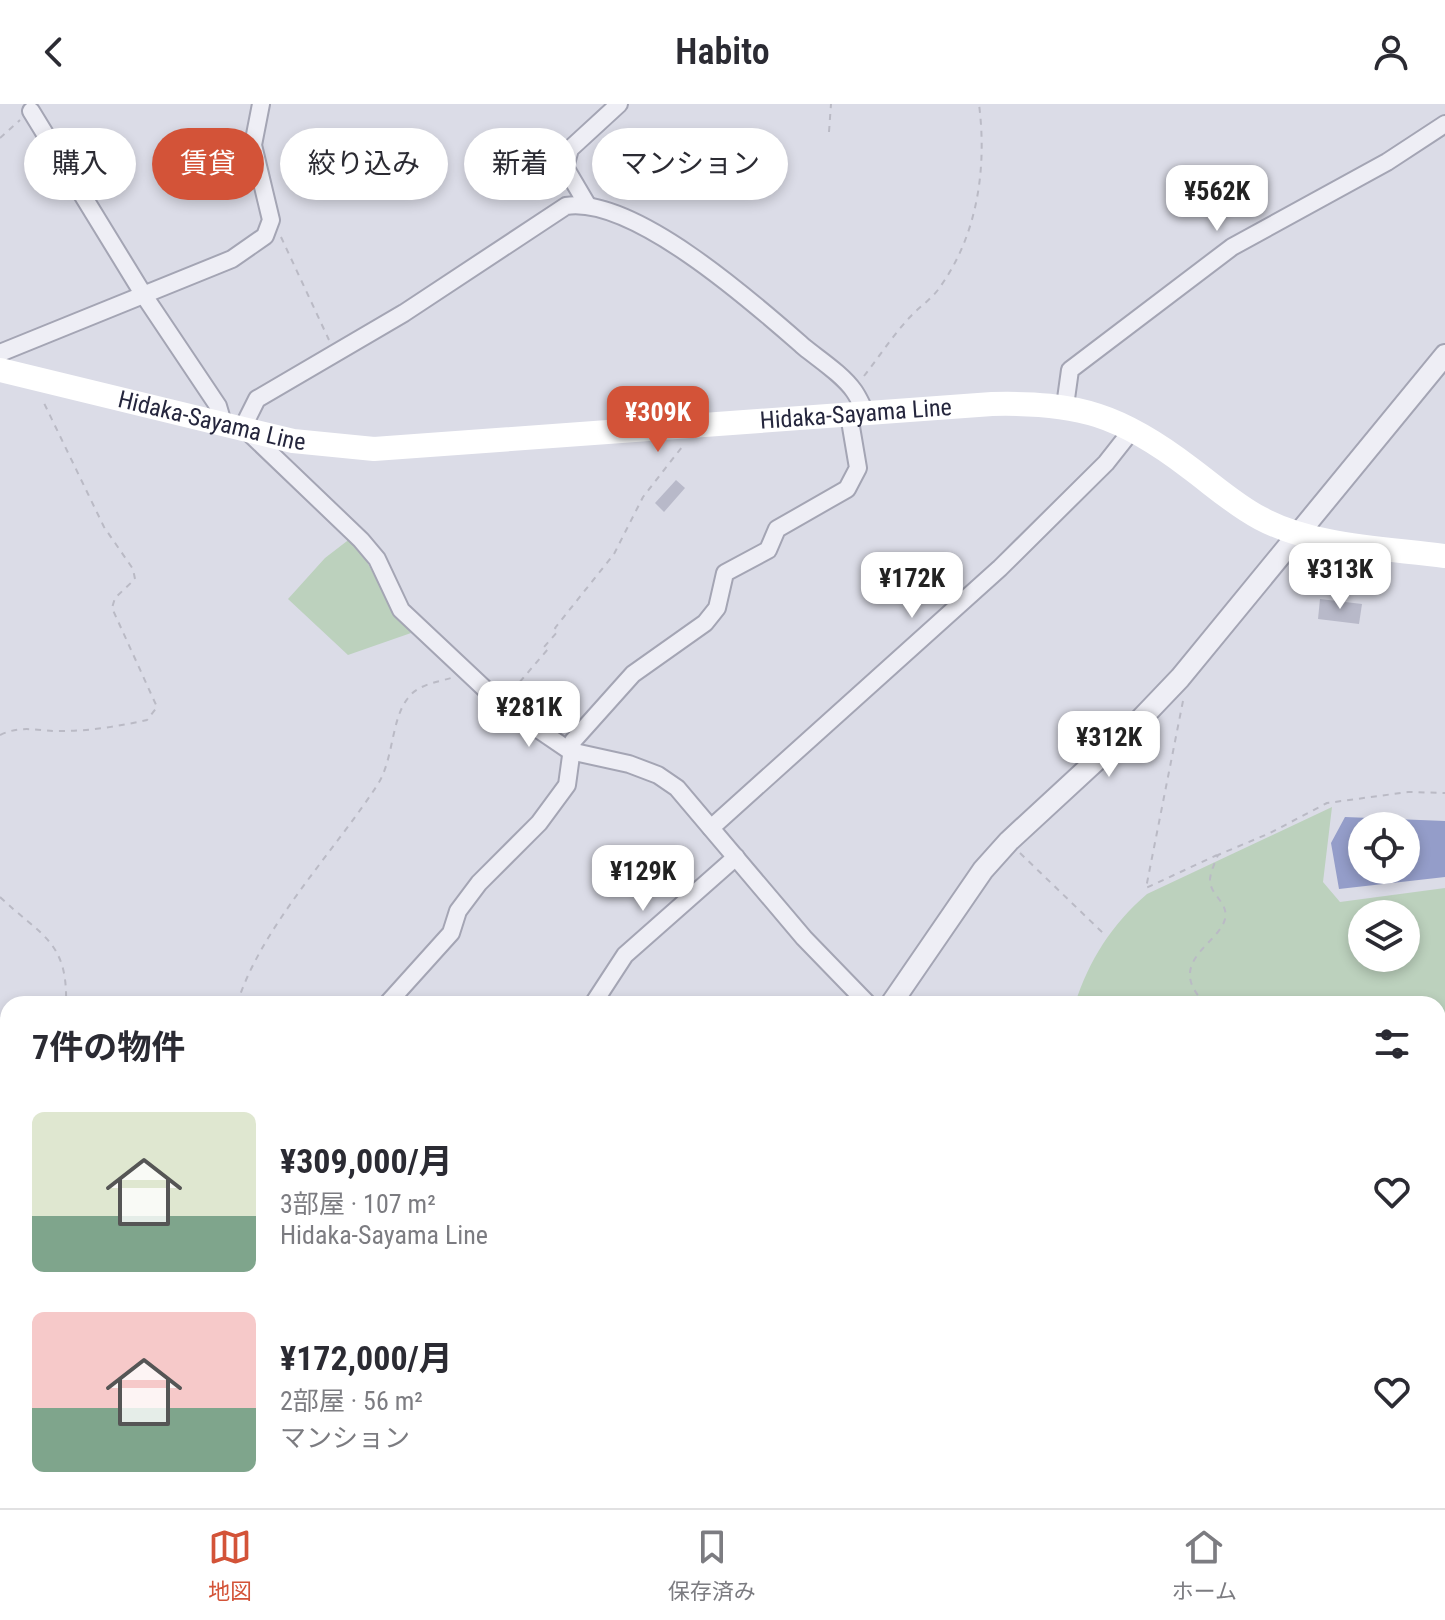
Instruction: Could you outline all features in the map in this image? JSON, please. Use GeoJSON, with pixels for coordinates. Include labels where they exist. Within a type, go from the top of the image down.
{"type":"FeatureCollection","features":[{"type":"Feature","properties":{"kind":"main road","name":"Hidaka-Sayama Line"},"geometry":{"type":"LineString","coordinates":[[0,370],[332,447],[374,449],[992,404],[1065,406],[1087,409],[1132,430],[1175,456],[1259,518],[1302,533],[1445,556]]}},
{"type":"Feature","properties":{"kind":"street"},"geometry":{"type":"LineString","coordinates":[[0,353],[145,297],[232,259],[265,236],[271,220],[253,145],[261,104]]}},
{"type":"Feature","properties":{"kind":"street"},"geometry":{"type":"LineString","coordinates":[[588,206],[565,167],[570,149],[619,104]]}},
{"type":"Feature","properties":{"kind":"street"},"geometry":{"type":"LineString","coordinates":[[31,111],[145,297],[218,406],[233,425],[361,540],[377,559],[401,610],[501,704],[570,751],[629,764],[658,775],[677,788],[804,938],[860,996]]}},
{"type":"Feature","properties":{"kind":"street"},"geometry":{"type":"LineString","coordinates":[[1065,406],[1070,370],[1232,247],[1387,162],[1445,124]]}},
{"type":"Feature","properties":{"kind":"street"},"geometry":{"type":"LineString","coordinates":[[233,425],[257,399],[335,354],[566,206],[588,206],[684,250],[750,300],[853,390],[857,414],[858,468],[847,489],[777,529],[768,550],[725,573],[723,594],[711,616],[633,674],[573,741],[567,785],[539,823],[479,883],[458,911],[451,933],[394,996]]}},
{"type":"Feature","properties":{"kind":"street"},"geometry":{"type":"LineString","coordinates":[[896,996],[959,903],[1009,841],[1138,722],[1180,678],[1445,355]]}},
{"type":"Feature","properties":{"kind":"street"},"geometry":{"type":"LineString","coordinates":[[711,828],[1000,568],[1106,463],[1132,430]]}},
{"type":"Feature","properties":{"kind":"street"},"geometry":{"type":"LineString","coordinates":[[598,996],[625,955],[736,857]]}},
{"type":"Feature","properties":{"kind":"path"},"geometry":{"type":"LineString","coordinates":[[829,132],[831,104]]}},
{"type":"Feature","properties":{"kind":"path"},"geometry":{"type":"LineString","coordinates":[[853,390],[908,319],[940,288],[964,242],[981,187],[985,148],[979,104]]}},
{"type":"Feature","properties":{"kind":"path"},"geometry":{"type":"LineString","coordinates":[[268,227],[279,232],[335,354]]}},
{"type":"Feature","properties":{"kind":"path"},"geometry":{"type":"LineString","coordinates":[[0,735],[14,728],[61,732],[131,724],[147,720],[157,707],[112,608],[115,598],[135,579],[133,569],[104,527],[38,391],[36,378]]}},
{"type":"Feature","properties":{"kind":"path"},"geometry":{"type":"LineString","coordinates":[[501,704],[548,649],[544,647],[558,631],[555,628],[614,554],[643,497],[683,446],[685,428]]}},
{"type":"Feature","properties":{"kind":"path"},"geometry":{"type":"LineString","coordinates":[[240,996],[244,982],[285,916],[379,782],[391,757],[408,698],[419,688],[466,673]]}},
{"type":"Feature","properties":{"kind":"path"},"geometry":{"type":"LineString","coordinates":[[1180,678],[1181,717],[1146,888],[1270,833],[1327,803],[1408,792],[1445,793]]}},
{"type":"Feature","properties":{"kind":"path"},"geometry":{"type":"LineString","coordinates":[[1009,841],[1104,934]]}},
{"type":"Feature","properties":{"kind":"path"},"geometry":{"type":"LineString","coordinates":[[1200,996],[1192,966],[1200,948],[1225,920],[1225,908],[1211,889],[1210,879],[1218,855]]}},
{"type":"Feature","properties":{"kind":"path"},"geometry":{"type":"LineString","coordinates":[[0,897],[52,943],[61,956],[65,996]]}},
{"type":"Feature","properties":{"kind":"green space"},"geometry":{"type":"Polygon","coordinates":[[[351,538],[411,633],[348,655],[288,599],[325,558],[351,538]]]}},
{"type":"Feature","properties":{"kind":"green space"},"geometry":{"type":"Polygon","coordinates":[[[1332,807],[1323,882],[1340,902],[1348,901],[1348,972],[1420,972],[1420,900],[1355,900],[1445,888],[1445,996],[1078,996],[1103,944],[1147,894],[1332,807]]]}},
{"type":"Feature","properties":{"kind":"water"},"geometry":{"type":"Polygon","coordinates":[[[1345,817],[1348,817],[1348,884],[1383,884],[1339,889],[1331,843],[1345,817]]]}},
{"type":"Feature","properties":{"kind":"water"},"geometry":{"type":"Polygon","coordinates":[[[1420,820],[1445,821],[1445,877],[1420,880],[1420,820]]]}},
{"type":"Feature","properties":{"kind":"building"},"geometry":{"type":"Polygon","coordinates":[[[676,480],[685,488],[664,512],[655,503],[676,480]]]}},
{"type":"Feature","properties":{"kind":"building"},"geometry":{"type":"Polygon","coordinates":[[[1320,599],[1362,604],[1359,624],[1318,619],[1320,599]]]}}]}
